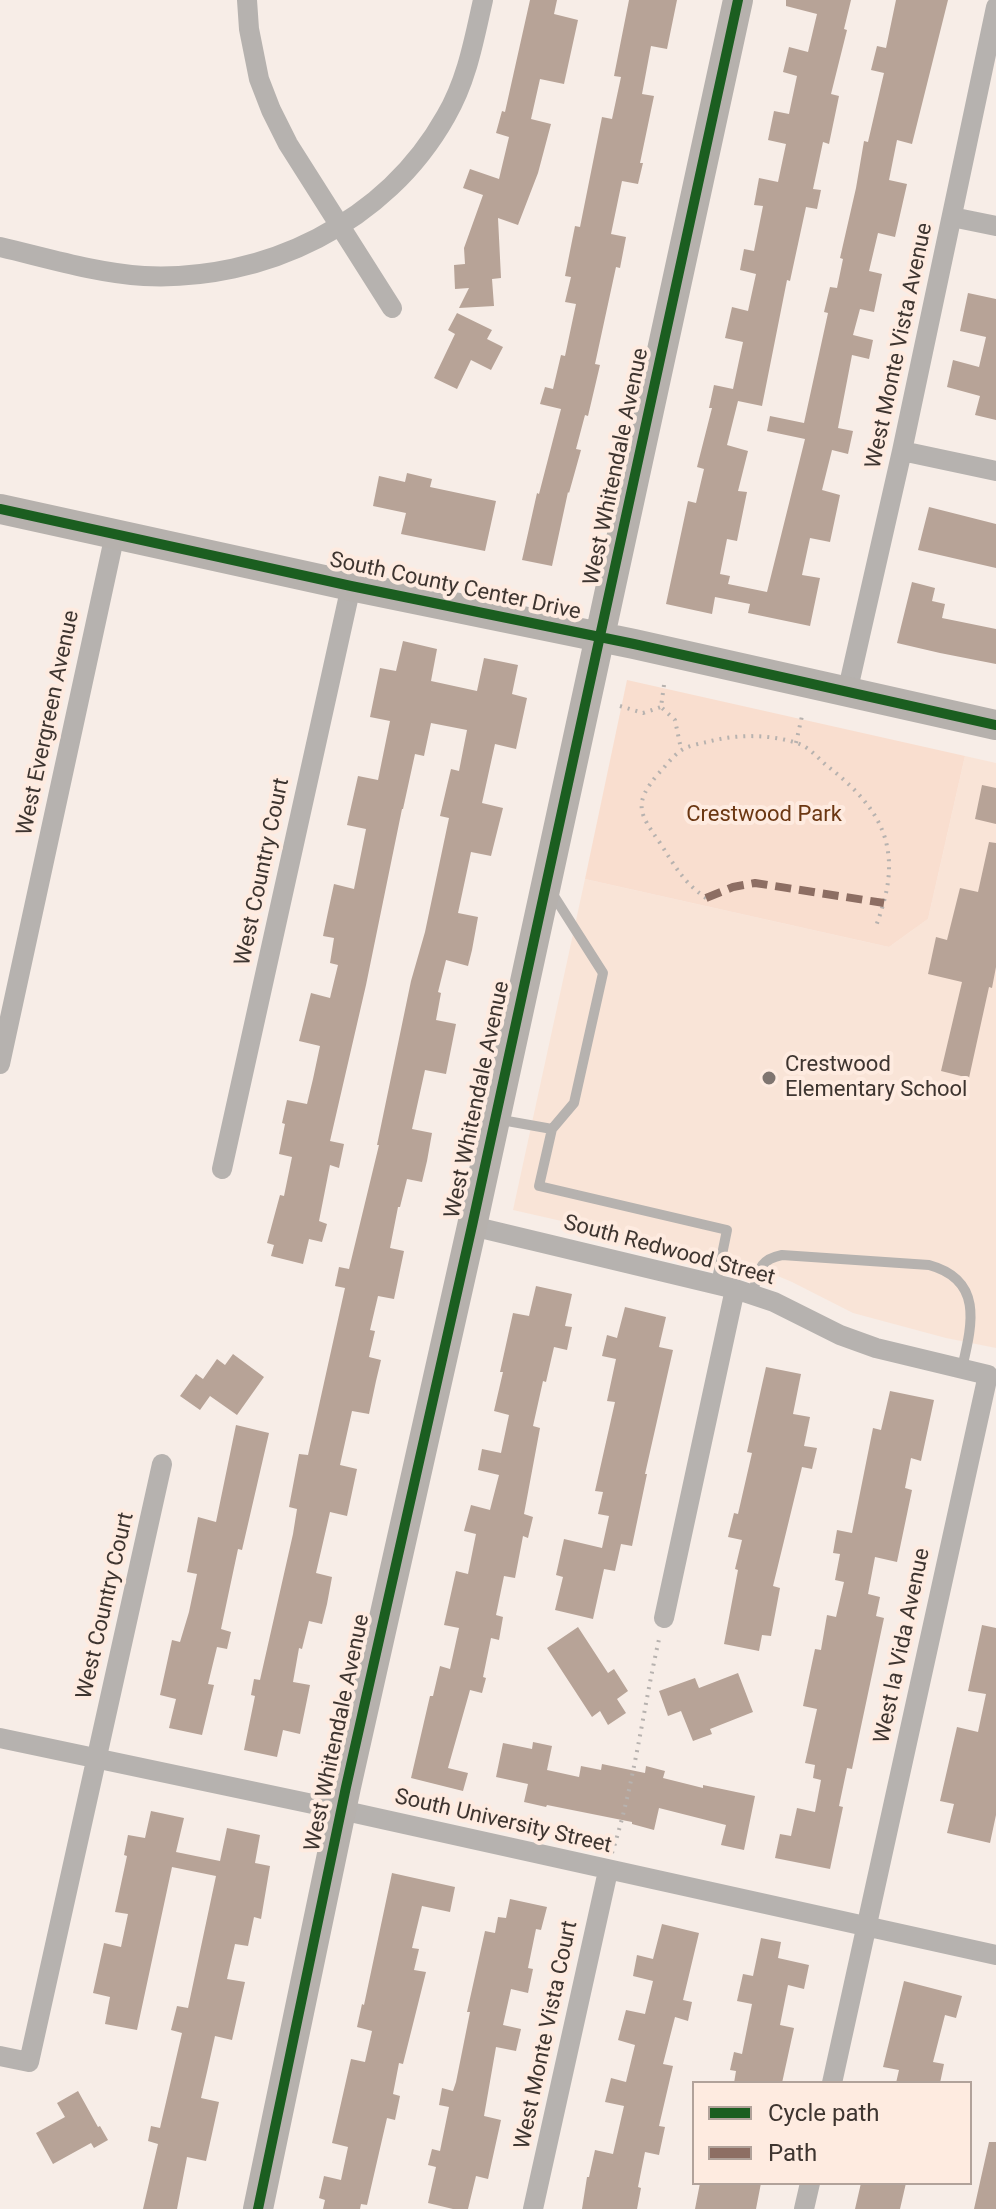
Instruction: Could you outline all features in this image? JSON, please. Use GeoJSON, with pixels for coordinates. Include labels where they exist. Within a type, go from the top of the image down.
{"type":"FeatureCollection","features":[{"type":"Feature","properties":{"kind":"street"},"geometry":{"type":"LineString","coordinates":[[247,0],[259,79],[271,110],[288,144],[392,308]]}},
{"type":"Feature","properties":{"kind":"street"},"geometry":{"type":"LineString","coordinates":[[0,247],[143,276],[180,276],[229,270],[298,250],[340,227],[411,168],[446,116],[467,70],[483,0]]}},
{"type":"Feature","properties":{"kind":"street","name":"West Whitendale Avenue"},"geometry":{"type":"LineString","coordinates":[[258,2209],[341,1810],[472,1226],[738,0]]}},
{"type":"Feature","properties":{"kind":"street","name":"West Monte Vista Avenue"},"geometry":{"type":"LineString","coordinates":[[847,693],[996,7]]}},
{"type":"Feature","properties":{"kind":"street"},"geometry":{"type":"LineString","coordinates":[[952,217],[996,226]]}},
{"type":"Feature","properties":{"kind":"street"},"geometry":{"type":"LineString","coordinates":[[902,451],[996,471]]}},
{"type":"Feature","properties":{"kind":"street","name":"South County Center Drive"},"geometry":{"type":"LineString","coordinates":[[0,509],[996,725]]}},
{"type":"Feature","properties":{"kind":"street","name":"West Evergreen Avenue"},"geometry":{"type":"LineString","coordinates":[[0,1064],[115,534]]}},
{"type":"Feature","properties":{"kind":"street","name":"West Country Court"},"geometry":{"type":"LineString","coordinates":[[222,1169],[351,586]]}},
{"type":"Feature","properties":{"kind":"street","name":"South Redwood Street"},"geometry":{"type":"LineString","coordinates":[[472,1226],[735,1289],[774,1302],[864,1344],[988,1375]]}},
{"type":"Feature","properties":{"kind":"street"},"geometry":{"type":"LineString","coordinates":[[664,1618],[735,1289]]}},
{"type":"Feature","properties":{"kind":"street","name":"West la Vida Avenue"},"geometry":{"type":"LineString","coordinates":[[832,2081],[988,1375]]}},
{"type":"Feature","properties":{"kind":"street","name":"West Country Court"},"geometry":{"type":"LineString","coordinates":[[0,2056],[29,2062],[162,1464]]}},
{"type":"Feature","properties":{"kind":"street","name":"South University Street"},"geometry":{"type":"LineString","coordinates":[[0,1738],[996,1955]]}},
{"type":"Feature","properties":{"kind":"street","name":"West Monte Vista Court"},"geometry":{"type":"LineString","coordinates":[[533,2209],[608,1871]]}},
{"type":"Feature","properties":{"kind":"street"},"geometry":{"type":"LineString","coordinates":[[804,2209],[810,2185]]}},
{"type":"Feature","properties":{"kind":"lane"},"geometry":{"type":"LineString","coordinates":[[546,883],[603,973],[574,1103],[552,1129],[539,1186],[727,1230],[735,1289]]}},
{"type":"Feature","properties":{"kind":"lane"},"geometry":{"type":"LineString","coordinates":[[494,1119],[552,1129]]}},
{"type":"Feature","properties":{"kind":"lane"},"geometry":{"type":"LineString","coordinates":[[735,1289],[769,1258],[782,1255],[929,1265],[945,1270],[958,1280],[970,1298],[971,1318],[962,1368]]}},
{"type":"Feature","properties":{"kind":"path"},"geometry":{"type":"LineString","coordinates":[[661,707],[664,685]]}},
{"type":"Feature","properties":{"kind":"path"},"geometry":{"type":"LineString","coordinates":[[620,706],[643,713],[661,707]]}},
{"type":"Feature","properties":{"kind":"path"},"geometry":{"type":"LineString","coordinates":[[661,707],[675,720],[681,749]]}},
{"type":"Feature","properties":{"kind":"path"},"geometry":{"type":"LineString","coordinates":[[796,743],[802,716]]}},
{"type":"Feature","properties":{"kind":"path"},"geometry":{"type":"LineString","coordinates":[[706,898],[688,886],[648,826],[642,811],[646,788],[681,749],[725,737],[751,736],[796,743],[844,778],[863,797],[878,822],[888,850],[889,877],[875,929]]}},
{"type":"Feature","properties":{"kind":"path"},"geometry":{"type":"LineString","coordinates":[[608,1871],[634,1773],[664,1618]]}},
{"type":"Feature","properties":{"kind":"shaded area","name":"Crestwood Elementary School"},"geometry":{"type":"Polygon","coordinates":[[[965,756],[996,763],[996,1348],[853,1313],[792,1282],[729,1259],[513,1210],[585,879],[889,947],[928,919],[965,756]]]}},
{"type":"Feature","properties":{"kind":"green space","name":"Crestwood Park"},"geometry":{"type":"Polygon","coordinates":[[[627,680],[965,756],[928,919],[889,947],[585,879],[627,680]]]}},
{"type":"Feature","properties":{"kind":"building"},"geometry":{"type":"Polygon","coordinates":[[[530,0],[557,0],[554,14],[578,20],[564,84],[540,79],[531,119],[551,124],[538,173],[518,225],[498,218],[501,278],[492,279],[494,306],[459,308],[469,288],[455,289],[454,265],[465,264],[464,248],[483,195],[463,188],[470,169],[499,179],[509,137],[496,133],[502,111],[505,112],[530,0]]]}},
{"type":"Feature","properties":{"kind":"building"},"geometry":{"type":"Polygon","coordinates":[[[629,0],[677,0],[667,49],[651,46],[642,94],[654,96],[640,163],[643,163],[638,184],[622,181],[611,234],[626,237],[620,268],[616,267],[595,364],[600,365],[588,416],[585,415],[576,449],[581,450],[568,492],[552,566],[522,560],[561,409],[540,404],[545,387],[553,389],[561,355],[565,356],[576,304],[565,302],[571,277],[565,276],[575,226],[580,227],[602,117],[612,119],[621,77],[614,76],[629,0]]]}},
{"type":"Feature","properties":{"kind":"building"},"geometry":{"type":"Polygon","coordinates":[[[786,0],[851,0],[831,94],[839,96],[829,144],[823,142],[813,189],[821,190],[817,209],[806,207],[790,281],[787,280],[762,406],[738,401],[727,445],[748,451],[738,491],[747,492],[737,541],[727,539],[720,574],[730,576],[728,584],[767,592],[805,439],[767,431],[770,416],[804,423],[828,313],[824,312],[830,287],[837,288],[843,259],[840,258],[864,141],[868,142],[884,73],[871,70],[877,46],[886,48],[896,0],[948,0],[912,144],[897,140],[889,180],[907,184],[895,237],[878,233],[869,271],[882,274],[874,312],[860,309],[853,335],[873,340],[869,359],[852,355],[838,428],[853,431],[848,454],[832,450],[822,490],[840,495],[830,542],[810,538],[802,575],[820,578],[810,626],[748,613],[750,604],[715,597],[712,614],[666,604],[688,501],[696,503],[704,469],[697,467],[712,408],[709,408],[714,385],[733,389],[743,342],[725,338],[732,307],[748,311],[756,274],[740,270],[744,249],[754,251],[763,206],[754,205],[759,178],[778,182],[786,144],[768,140],[774,111],[789,114],[797,76],[783,72],[789,47],[808,52],[817,14],[786,6],[786,0]]]}},
{"type":"Feature","properties":{"kind":"building"},"geometry":{"type":"Polygon","coordinates":[[[968,293],[996,299],[996,420],[975,415],[980,396],[947,387],[953,360],[979,367],[986,337],[960,331],[968,293]]]}},
{"type":"Feature","properties":{"kind":"building"},"geometry":{"type":"Polygon","coordinates":[[[457,313],[492,330],[487,339],[503,347],[491,370],[471,360],[457,389],[434,378],[455,334],[448,330],[457,313]]]}},
{"type":"Feature","properties":{"kind":"building"},"geometry":{"type":"Polygon","coordinates":[[[407,473],[432,479],[430,487],[496,501],[485,551],[401,534],[406,513],[373,506],[379,476],[405,482],[407,473]]]}},
{"type":"Feature","properties":{"kind":"building"},"geometry":{"type":"Polygon","coordinates":[[[929,507],[996,524],[996,568],[918,550],[929,507]]]}},
{"type":"Feature","properties":{"kind":"building"},"geometry":{"type":"Polygon","coordinates":[[[912,582],[935,588],[932,601],[945,604],[942,618],[996,629],[996,664],[897,643],[912,582]]]}},
{"type":"Feature","properties":{"kind":"building"},"geometry":{"type":"Polygon","coordinates":[[[403,641],[437,649],[431,681],[477,691],[484,658],[518,665],[512,694],[527,698],[516,749],[495,744],[482,803],[503,808],[491,856],[471,852],[458,913],[478,917],[472,950],[468,966],[446,960],[438,992],[441,993],[436,1020],[456,1024],[446,1074],[425,1070],[412,1129],[432,1133],[427,1161],[422,1182],[407,1179],[398,1207],[390,1248],[404,1251],[394,1299],[378,1296],[370,1330],[375,1331],[369,1357],[381,1360],[369,1414],[352,1411],[340,1465],[357,1469],[347,1516],[330,1512],[316,1573],[332,1577],[327,1604],[322,1624],[309,1621],[302,1649],[299,1648],[293,1682],[310,1685],[300,1734],[283,1730],[277,1757],[244,1750],[255,1696],[251,1695],[254,1679],[260,1680],[293,1534],[297,1509],[289,1507],[299,1454],[308,1455],[345,1288],[335,1286],[339,1267],[349,1269],[379,1145],[411,981],[425,932],[449,818],[440,816],[451,769],[459,771],[467,730],[431,723],[424,756],[415,754],[330,1141],[344,1144],[339,1168],[330,1165],[319,1221],[327,1224],[322,1242],[309,1239],[303,1264],[271,1256],[274,1245],[267,1243],[280,1195],[284,1196],[292,1157],[279,1154],[287,1100],[307,1104],[320,1046],[299,1041],[311,993],[330,998],[338,965],[330,963],[334,938],[323,936],[334,884],[354,889],[366,829],[347,825],[358,776],[378,780],[390,721],[370,717],[380,668],[396,671],[403,641]]]}},
{"type":"Feature","properties":{"kind":"building"},"geometry":{"type":"Polygon","coordinates":[[[982,785],[996,788],[996,824],[975,819],[982,785]]]}},
{"type":"Feature","properties":{"kind":"building"},"geometry":{"type":"Polygon","coordinates":[[[989,842],[996,843],[996,967],[969,1078],[941,1071],[962,982],[928,974],[936,937],[947,940],[960,888],[978,892],[989,842]]]}},
{"type":"Feature","properties":{"kind":"building"},"geometry":{"type":"Polygon","coordinates":[[[536,1286],[572,1294],[565,1326],[572,1327],[567,1350],[554,1347],[533,1426],[540,1428],[524,1514],[533,1517],[528,1538],[523,1536],[515,1578],[504,1576],[496,1615],[503,1617],[499,1640],[491,1638],[482,1693],[470,1690],[448,1768],[468,1773],[463,1791],[411,1778],[440,1666],[450,1669],[459,1628],[444,1625],[456,1571],[468,1574],[476,1534],[464,1531],[471,1505],[490,1510],[499,1475],[478,1470],[482,1449],[501,1453],[509,1415],[494,1411],[513,1313],[529,1316],[536,1286]]]}},
{"type":"Feature","properties":{"kind":"building"},"geometry":{"type":"Polygon","coordinates":[[[625,1307],[666,1317],[659,1347],[673,1350],[632,1546],[621,1544],[615,1571],[604,1569],[593,1619],[555,1610],[563,1577],[556,1575],[564,1539],[602,1548],[609,1516],[598,1514],[603,1492],[595,1491],[615,1402],[607,1401],[616,1359],[602,1356],[607,1335],[617,1338],[625,1307]]]}},
{"type":"Feature","properties":{"kind":"building"},"geometry":{"type":"Polygon","coordinates":[[[233,1354],[264,1377],[237,1415],[210,1396],[200,1410],[180,1396],[196,1374],[203,1379],[217,1359],[225,1365],[233,1354]]]}},
{"type":"Feature","properties":{"kind":"building"},"geometry":{"type":"Polygon","coordinates":[[[766,1367],[801,1374],[793,1414],[810,1417],[804,1446],[817,1448],[812,1469],[802,1467],[773,1586],[780,1588],[771,1636],[762,1635],[759,1651],[724,1644],[742,1540],[728,1537],[734,1513],[738,1514],[752,1453],[747,1452],[766,1367]]]}},
{"type":"Feature","properties":{"kind":"building"},"geometry":{"type":"Polygon","coordinates":[[[890,1391],[934,1400],[921,1461],[911,1458],[905,1488],[912,1490],[897,1562],[875,1557],[868,1594],[880,1597],[876,1616],[884,1618],[852,1769],[847,1768],[839,1806],[843,1807],[830,1869],[775,1858],[780,1834],[791,1836],[797,1808],[815,1812],[821,1780],[813,1778],[815,1765],[805,1763],[817,1709],[803,1706],[815,1649],[821,1650],[827,1615],[836,1617],[844,1582],[835,1580],[840,1554],[833,1553],[837,1530],[852,1533],[873,1428],[881,1430],[890,1391]]]}},
{"type":"Feature","properties":{"kind":"building"},"geometry":{"type":"Polygon","coordinates":[[[236,1425],[269,1433],[242,1550],[238,1549],[221,1629],[231,1632],[227,1649],[217,1647],[208,1684],[214,1685],[202,1735],[169,1728],[176,1699],[160,1695],[172,1640],[180,1642],[189,1612],[197,1574],[187,1572],[198,1517],[216,1522],[236,1425]]]}},
{"type":"Feature","properties":{"kind":"building"},"geometry":{"type":"Polygon","coordinates":[[[982,1625],[996,1628],[996,1815],[990,1843],[947,1833],[954,1804],[940,1801],[957,1727],[978,1732],[986,1694],[968,1691],[982,1625]]]}},
{"type":"Feature","properties":{"kind":"building"},"geometry":{"type":"Polygon","coordinates":[[[578,1627],[608,1673],[614,1669],[628,1691],[617,1699],[626,1713],[608,1725],[600,1711],[592,1717],[547,1648],[578,1627]]]}},
{"type":"Feature","properties":{"kind":"building"},"geometry":{"type":"Polygon","coordinates":[[[738,1673],[753,1712],[710,1729],[712,1734],[693,1741],[681,1711],[668,1716],[659,1691],[695,1678],[699,1688],[738,1673]]]}},
{"type":"Feature","properties":{"kind":"building"},"geometry":{"type":"Polygon","coordinates":[[[533,1742],[552,1746],[547,1770],[579,1777],[581,1766],[601,1770],[602,1764],[645,1773],[646,1766],[665,1771],[663,1778],[755,1796],[744,1850],[721,1845],[726,1825],[659,1808],[654,1830],[632,1822],[524,1802],[528,1784],[496,1777],[503,1743],[532,1749],[533,1742]]]}},
{"type":"Feature","properties":{"kind":"building"},"geometry":{"type":"Polygon","coordinates":[[[151,1811],[184,1818],[176,1852],[220,1861],[227,1828],[260,1835],[255,1863],[270,1866],[261,1919],[254,1917],[248,1946],[235,1944],[227,1979],[245,1982],[232,2040],[215,2036],[201,2098],[219,2102],[206,2161],[187,2157],[177,2209],[143,2209],[158,2144],[148,2141],[151,2126],[160,2128],[182,2033],[171,2030],[177,2006],[188,2008],[216,1876],[172,1867],[137,2030],[105,2024],[110,1997],[93,1993],[104,1943],[121,1947],[128,1914],[115,1912],[127,1856],[124,1855],[128,1835],[145,1838],[151,1811]]]}},
{"type":"Feature","properties":{"kind":"building"},"geometry":{"type":"Polygon","coordinates":[[[392,1873],[455,1887],[450,1912],[422,1906],[412,1948],[419,1949],[414,1970],[426,1972],[403,2064],[399,2063],[393,2094],[400,2096],[395,2120],[387,2118],[367,2205],[361,2204],[360,2209],[323,2209],[325,2200],[319,2198],[324,2176],[341,2180],[348,2147],[332,2143],[351,2059],[365,2062],[372,2031],[357,2027],[392,1873]]]}},
{"type":"Feature","properties":{"kind":"building"},"geometry":{"type":"Polygon","coordinates":[[[510,1899],[547,1907],[541,1930],[536,1929],[528,1968],[533,1969],[528,1993],[511,1989],[503,2025],[521,2029],[516,2051],[496,2047],[484,2116],[501,2120],[488,2179],[476,2176],[468,2209],[453,2209],[428,2203],[436,2167],[428,2165],[432,2149],[440,2151],[449,2107],[439,2105],[442,2088],[453,2091],[456,2082],[485,1931],[495,1933],[498,1917],[506,1918],[510,1899]]]}},
{"type":"Feature","properties":{"kind":"building"},"geometry":{"type":"Polygon","coordinates":[[[662,1924],[699,1933],[683,2000],[692,2002],[688,2021],[675,2017],[663,2064],[673,2066],[659,2126],[665,2127],[659,2155],[645,2152],[637,2209],[582,2209],[595,2150],[613,2154],[624,2106],[605,2102],[611,2078],[626,2082],[635,2045],[618,2040],[626,2010],[645,2014],[653,1981],[633,1976],[637,1955],[653,1959],[662,1924]]]}},
{"type":"Feature","properties":{"kind":"building"},"geometry":{"type":"Polygon","coordinates":[[[761,1938],[781,1942],[778,1958],[809,1965],[804,1989],[788,1985],[780,2025],[794,2028],[782,2081],[734,2081],[736,2071],[730,2070],[734,2052],[742,2054],[752,2004],[737,2001],[743,1974],[753,1976],[761,1938]]]}},
{"type":"Feature","properties":{"kind":"building"},"geometry":{"type":"Polygon","coordinates":[[[904,1981],[962,1996],[956,2018],[945,2015],[933,2062],[944,2064],[940,2081],[896,2081],[899,2070],[883,2067],[904,1981]]]}},
{"type":"Feature","properties":{"kind":"building"},"geometry":{"type":"Polygon","coordinates":[[[78,2091],[108,2140],[94,2148],[91,2143],[53,2164],[36,2133],[65,2117],[57,2103],[78,2091]]]}},
{"type":"Feature","properties":{"kind":"building"},"geometry":{"type":"Polygon","coordinates":[[[989,2142],[996,2142],[996,2209],[974,2209],[989,2142]]]}},
{"type":"Feature","properties":{"kind":"building"},"geometry":{"type":"Polygon","coordinates":[[[700,2185],[761,2185],[756,2209],[695,2209],[700,2185]]]}},
{"type":"Feature","properties":{"kind":"building"},"geometry":{"type":"Polygon","coordinates":[[[861,2185],[906,2185],[900,2209],[855,2209],[861,2185]]]}},
{"type":"Feature","properties":{"kind":"marked path"},"geometry":{"type":"LineString","coordinates":[[706,898],[733,887],[755,883],[884,903]]}},
{"type":"Feature","properties":{"kind":"cycle path"},"geometry":{"type":"LineString","coordinates":[[258,2209],[346,1787],[472,1226],[738,0]]}},
{"type":"Feature","properties":{"kind":"cycle path"},"geometry":{"type":"LineString","coordinates":[[0,509],[634,644],[996,725]]}},
{"type":"Feature","properties":{"kind":"place","name":"Crestwood Elementary School"},"geometry":{"type":"Point","coordinates":[769,1078]}}]}
